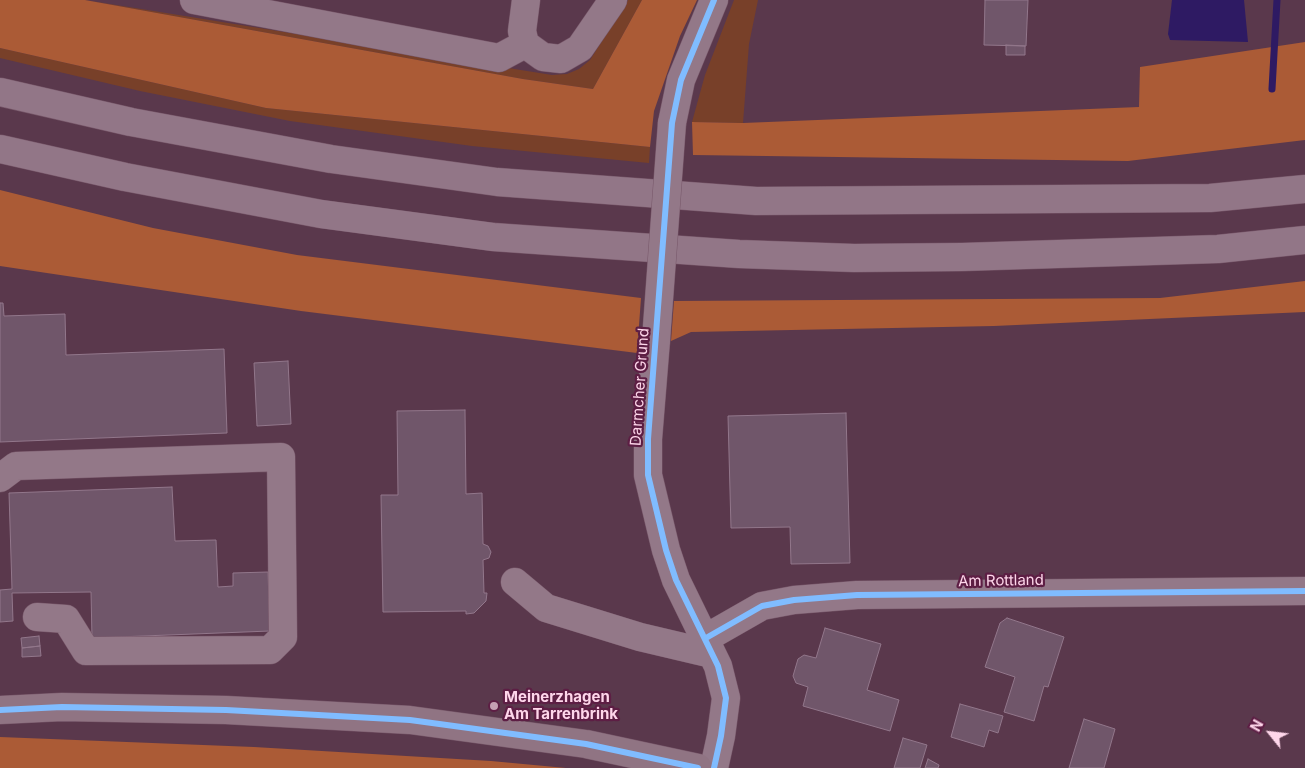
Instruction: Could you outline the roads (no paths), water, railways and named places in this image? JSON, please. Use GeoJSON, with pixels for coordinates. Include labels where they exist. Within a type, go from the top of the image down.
{"type":"FeatureCollection","features":[{"type":"Feature","properties":{"kind":"highway"},"geometry":{"type":"LineString","coordinates":[[0,92],[131,122],[331,159],[497,182],[756,201],[1210,198],[1305,189]]}},
{"type":"Feature","properties":{"kind":"highway"},"geometry":{"type":"LineString","coordinates":[[0,148],[125,177],[321,214],[493,237],[739,254],[854,258],[962,257],[1218,249],[1305,240]]}},
{"type":"Feature","properties":{"kind":"main road"},"geometry":{"type":"LineString","coordinates":[[0,710],[62,707],[226,710],[410,720],[586,744],[698,768]]}},
{"type":"Feature","properties":{"kind":"street"},"geometry":{"type":"LineString","coordinates":[[194,0],[499,58],[525,44]]}},
{"type":"Feature","properties":{"kind":"street"},"geometry":{"type":"LineString","coordinates":[[526,0],[522,30],[525,44],[543,57],[560,59],[580,48],[613,0]]}},
{"type":"Feature","properties":{"kind":"street","name":"Darmcher Grund"},"geometry":{"type":"LineString","coordinates":[[714,0],[681,80],[672,122],[648,439],[648,475],[656,515],[668,557],[676,580],[709,646],[726,698],[714,768]]}},
{"type":"Feature","properties":{"kind":"street"},"geometry":{"type":"LineString","coordinates":[[1,478],[16,466],[281,457],[283,637],[270,650],[86,651],[66,619],[37,617]]}},
{"type":"Feature","properties":{"kind":"street"},"geometry":{"type":"LineString","coordinates":[[515,582],[546,608],[640,637],[709,646]]}},
{"type":"Feature","properties":{"kind":"street","name":"Am Rottland"},"geometry":{"type":"LineString","coordinates":[[709,646],[762,606],[794,600],[857,595],[1305,591]]}},
{"type":"Feature","properties":{"kind":"waterway"},"geometry":{"type":"LineString","coordinates":[[1272,89],[1277,0]]}},
{"type":"Feature","properties":{"kind":"place","name":"Meinerzhagen Am Tarrenbrink"},"geometry":{"type":"Point","coordinates":[494,706]}}]}
